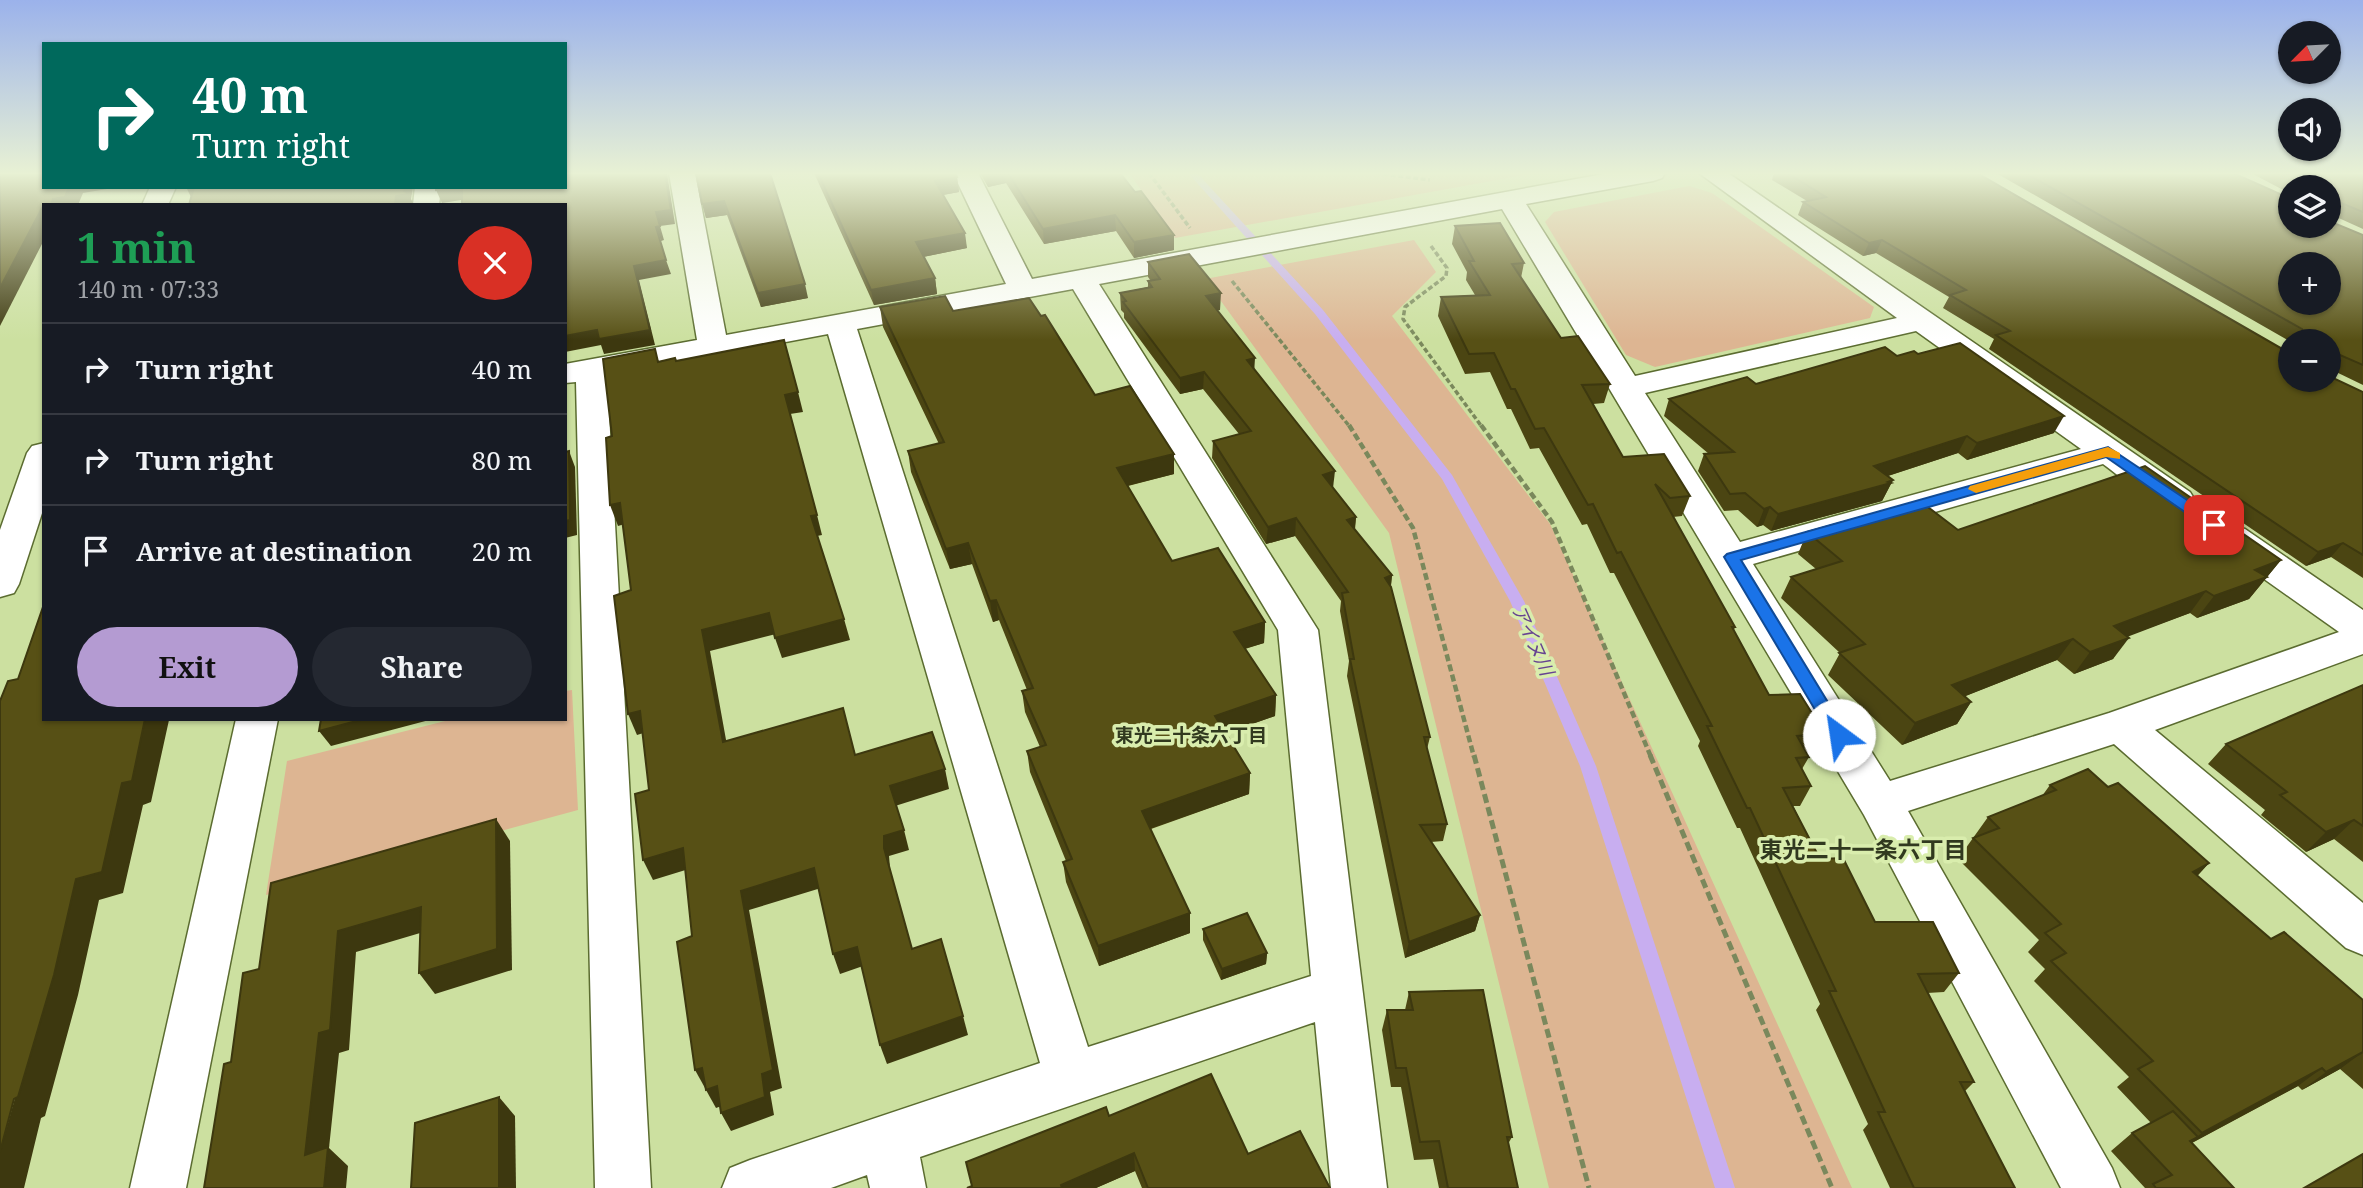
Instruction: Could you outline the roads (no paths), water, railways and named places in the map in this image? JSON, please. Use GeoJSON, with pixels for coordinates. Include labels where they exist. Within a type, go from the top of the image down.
{"type":"FeatureCollection","features":[{"type":"Feature","properties":{"kind":"street"},"geometry":{"type":"LineString","coordinates":[[692,228],[713,347]]}},
{"type":"Feature","properties":{"kind":"street"},"geometry":{"type":"LineString","coordinates":[[993,228],[1023,289]]}},
{"type":"Feature","properties":{"kind":"street"},"geometry":{"type":"LineString","coordinates":[[623,1188],[578,372],[1359,228]]}},
{"type":"Feature","properties":{"kind":"street"},"geometry":{"type":"LineString","coordinates":[[1528,228],[1732,557],[1880,802],[2092,1188]]}},
{"type":"Feature","properties":{"kind":"street"},"geometry":{"type":"LineString","coordinates":[[1790,228],[2363,629]]}},
{"type":"Feature","properties":{"kind":"street"},"geometry":{"type":"LineString","coordinates":[[1082,279],[1298,630],[1335,992],[1359,1188]]}},
{"type":"Feature","properties":{"kind":"street"},"geometry":{"type":"LineString","coordinates":[[1625,388],[1922,321]]}},
{"type":"Feature","properties":{"kind":"street"},"geometry":{"type":"LineString","coordinates":[[840,323],[1071,1078]]}},
{"type":"Feature","properties":{"kind":"street"},"geometry":{"type":"LineString","coordinates":[[1732,557],[2108,452]]}},
{"type":"Feature","properties":{"kind":"street"},"geometry":{"type":"LineString","coordinates":[[0,478],[41,465]]}},
{"type":"Feature","properties":{"kind":"street"},"geometry":{"type":"LineString","coordinates":[[0,584],[41,465]]}},
{"type":"Feature","properties":{"kind":"street"},"geometry":{"type":"LineString","coordinates":[[1880,802],[2121,724],[2363,639]]}},
{"type":"Feature","properties":{"kind":"street"},"geometry":{"type":"LineString","coordinates":[[158,1188],[257,721]]}},
{"type":"Feature","properties":{"kind":"street"},"geometry":{"type":"LineString","coordinates":[[2121,724],[2363,933]]}},
{"type":"Feature","properties":{"kind":"street"},"geometry":{"type":"LineString","coordinates":[[750,1188],[894,1164],[1071,1078],[1335,992]]}},
{"type":"Feature","properties":{"kind":"waterway","name":"アイヌ川"},"geometry":{"type":"LineString","coordinates":[[1243,228],[1319,312],[1448,478],[1517,601],[1588,766],[1725,1188]]}},
{"type":"Feature","properties":{"kind":"district","name":"東光二十条六丁目"},"geometry":{"type":"Point","coordinates":[1191,735]}},
{"type":"Feature","properties":{"kind":"district","name":"東光二十一条六丁目"},"geometry":{"type":"Point","coordinates":[1863,849]}}]}
